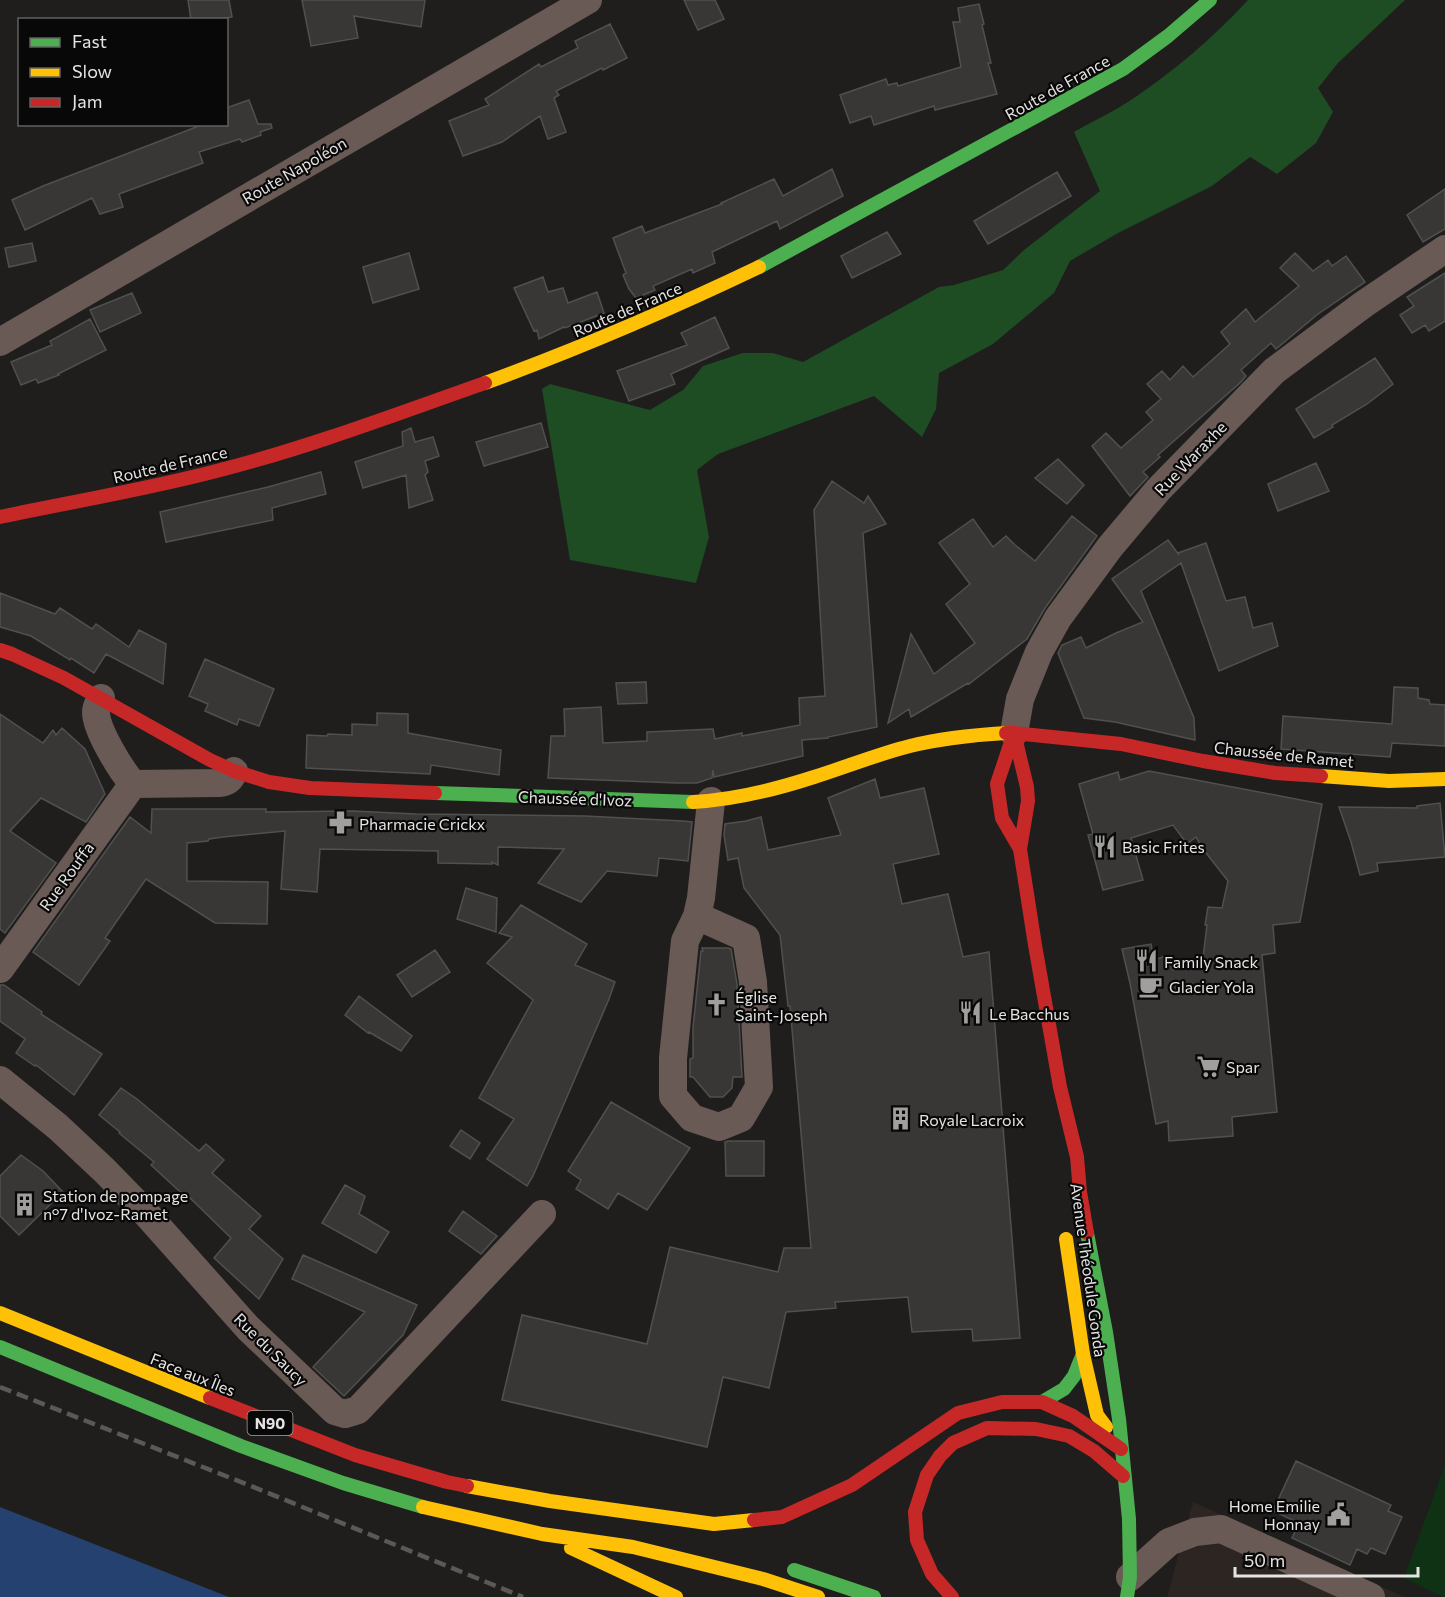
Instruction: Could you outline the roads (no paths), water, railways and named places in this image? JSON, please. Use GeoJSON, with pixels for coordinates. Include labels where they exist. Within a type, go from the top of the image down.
{"type":"FeatureCollection","features":[{"type":"Feature","properties":{"kind":"main road","name":"Route de France"},"geometry":{"type":"LineString","coordinates":[[0,517],[222,470],[298,448],[501,378],[591,343],[717,288],[1123,69],[1159,45],[1210,0]]}},
{"type":"Feature","properties":{"kind":"main road","name":"Chaussée d'Ivoz"},"geometry":{"type":"LineString","coordinates":[[0,650],[34,663],[234,771],[269,782],[310,788],[677,802],[711,801],[812,778],[910,746],[961,736],[1014,733]]}},
{"type":"Feature","properties":{"kind":"main road","name":"Chaussée de Ramet"},"geometry":{"type":"LineString","coordinates":[[1014,733],[1121,744],[1203,762],[1275,773],[1389,781],[1445,779]]}},
{"type":"Feature","properties":{"kind":"main road","name":"Avenue Théodule Gonda"},"geometry":{"type":"LineString","coordinates":[[1014,733],[997,784],[1002,818],[1020,849]]}},
{"type":"Feature","properties":{"kind":"main road","name":"Avenue Théodule Gonda"},"geometry":{"type":"LineString","coordinates":[[1014,733],[1028,801],[1020,849],[1060,1087],[1077,1157],[1080,1192],[1106,1332],[1119,1419],[1129,1519],[1128,1587]]}},
{"type":"Feature","properties":{"kind":"main road","name":"Avenue Théodule Gonda"},"geometry":{"type":"LineString","coordinates":[[1057,1128],[1060,1087]]}},
{"type":"Feature","properties":{"kind":"main road","name":"Avenue Théodule Gonda"},"geometry":{"type":"LineString","coordinates":[[1064,1224],[1083,1354],[1097,1415],[1121,1449]]}},
{"type":"Feature","properties":{"kind":"main road","name":"Face aux Îles"},"geometry":{"type":"LineString","coordinates":[[0,1312],[355,1455],[447,1482],[550,1501]]}},
{"type":"Feature","properties":{"kind":"main road","name":"N90"},"geometry":{"type":"LineString","coordinates":[[0,1347],[241,1446],[343,1483],[442,1512],[542,1534],[633,1547],[764,1579],[818,1597]]}},
{"type":"Feature","properties":{"kind":"main road"},"geometry":{"type":"LineString","coordinates":[[1042,1402],[1064,1389],[1074,1376],[1083,1354]]}},
{"type":"Feature","properties":{"kind":"main road"},"geometry":{"type":"LineString","coordinates":[[550,1501],[714,1524],[782,1517],[852,1485],[958,1413],[1002,1402],[1042,1402],[1073,1416],[1121,1449]]}},
{"type":"Feature","properties":{"kind":"main road"},"geometry":{"type":"LineString","coordinates":[[952,1597],[932,1574],[917,1540],[915,1512],[927,1475],[940,1456],[953,1443],[987,1428],[1036,1429],[1069,1436],[1094,1451],[1123,1476]]}},
{"type":"Feature","properties":{"kind":"main road","name":"N90"},"geometry":{"type":"LineString","coordinates":[[550,1501],[635,1527]]}},
{"type":"Feature","properties":{"kind":"main road"},"geometry":{"type":"LineString","coordinates":[[542,1534],[676,1597]]}},
{"type":"Feature","properties":{"kind":"main road"},"geometry":{"type":"LineString","coordinates":[[778,1566],[874,1597]]}},
{"type":"Feature","properties":{"kind":"street","name":"Route Napoléon"},"geometry":{"type":"LineString","coordinates":[[0,342],[588,0]]}},
{"type":"Feature","properties":{"kind":"street","name":"Rue Waraxhe"},"geometry":{"type":"LineString","coordinates":[[1014,733],[1020,699],[1039,652],[1058,618],[1110,547],[1158,490],[1274,371],[1364,304],[1445,249]]}},
{"type":"Feature","properties":{"kind":"street"},"geometry":{"type":"LineString","coordinates":[[101,698],[97,706],[98,721],[120,767],[133,784],[219,783],[232,778],[234,771]]}},
{"type":"Feature","properties":{"kind":"street","name":"Rue Rouffa"},"geometry":{"type":"LineString","coordinates":[[0,969],[133,784]]}},
{"type":"Feature","properties":{"kind":"street"},"geometry":{"type":"LineString","coordinates":[[697,916],[746,938],[753,982],[759,1087],[741,1118],[719,1127],[692,1118],[673,1096],[673,1058],[685,941],[697,916],[701,898],[711,801]]}},
{"type":"Feature","properties":{"kind":"street","name":"Rue du Saucy"},"geometry":{"type":"LineString","coordinates":[[0,1080],[58,1127],[104,1170],[143,1210],[248,1328],[335,1411],[345,1414],[358,1410],[542,1214]]}},
{"type":"Feature","properties":{"kind":"street"},"geometry":{"type":"LineString","coordinates":[[1128,1587],[1169,1542],[1195,1532],[1221,1528],[1371,1597]]}},
{"type":"Feature","properties":{"kind":"water"},"geometry":{"type":"Polygon","coordinates":[[[0,1507],[229,1597],[0,1597],[0,1507]]]}},
{"type":"Feature","properties":{"kind":"railway"},"geometry":{"type":"LineString","coordinates":[[0,1387],[523,1597]]}},
{"type":"Feature","properties":{"kind":"place","name":"Pharmacie Crickx"},"geometry":{"type":"Point","coordinates":[341,823]}},
{"type":"Feature","properties":{"kind":"place","name":"Basic Frites"},"geometry":{"type":"Point","coordinates":[1104,846]}},
{"type":"Feature","properties":{"kind":"place","name":"Family Snack"},"geometry":{"type":"Point","coordinates":[1146,961]}},
{"type":"Feature","properties":{"kind":"place","name":"Glacier Yola"},"geometry":{"type":"Point","coordinates":[1151,986]}},
{"type":"Feature","properties":{"kind":"place","name":"Église Saint-Joseph"},"geometry":{"type":"Point","coordinates":[717,1005]}},
{"type":"Feature","properties":{"kind":"place","name":"Le Bacchus"},"geometry":{"type":"Point","coordinates":[971,1013]}},
{"type":"Feature","properties":{"kind":"place","name":"Spar"},"geometry":{"type":"Point","coordinates":[1208,1066]}},
{"type":"Feature","properties":{"kind":"place","name":"Royale Lacroix"},"geometry":{"type":"Point","coordinates":[901,1119]}},
{"type":"Feature","properties":{"kind":"place","name":"Station de pompage n°7 d'Ivoz-Ramet"},"geometry":{"type":"Point","coordinates":[25,1204]}},
{"type":"Feature","properties":{"kind":"place","name":"Home Emilie Honnay"},"geometry":{"type":"Point","coordinates":[1338,1514]}}]}
